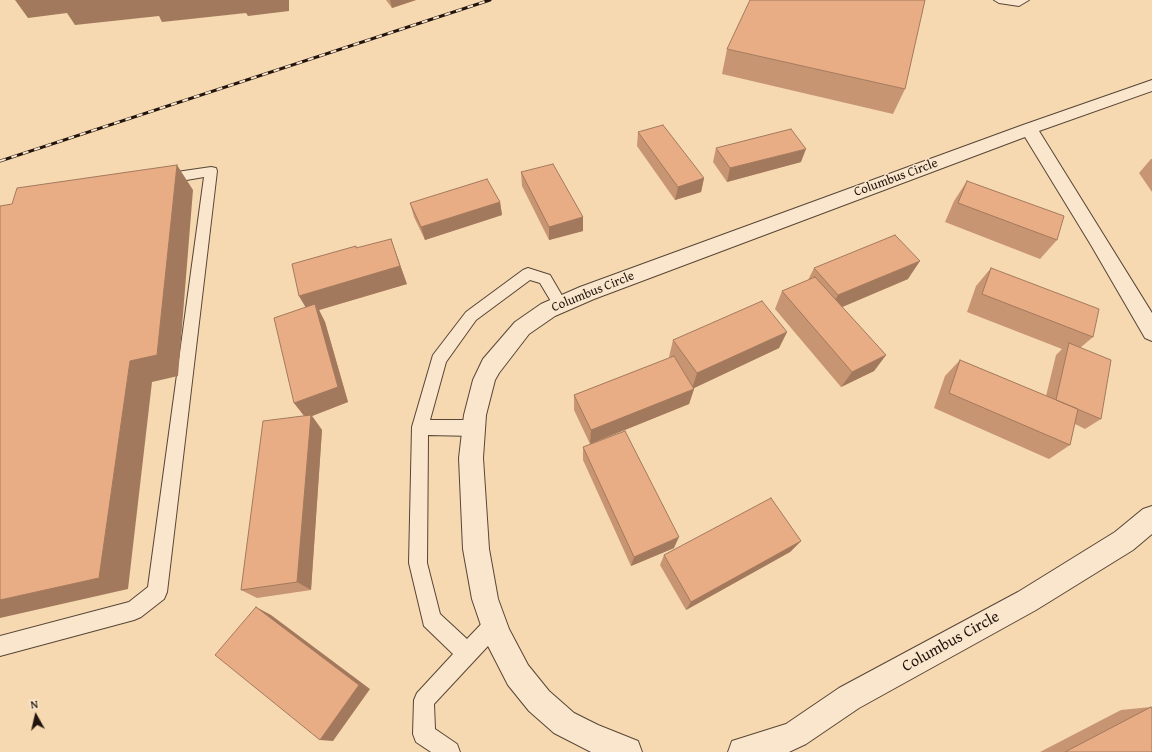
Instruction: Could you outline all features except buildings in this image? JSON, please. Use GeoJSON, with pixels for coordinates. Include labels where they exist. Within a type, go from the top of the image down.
{"type":"FeatureCollection","features":[{"type":"Feature","properties":{"kind":"street","name":"Columbus Circle"},"geometry":{"type":"LineString","coordinates":[[627,752],[588,736],[564,722],[539,701],[518,675],[494,625],[486,599],[476,549],[471,458],[475,415],[484,380],[501,352],[522,328],[548,310],[560,304],[602,287],[1028,129],[1152,85]]}},
{"type":"Feature","properties":{"kind":"street"},"geometry":{"type":"LineString","coordinates":[[1028,129],[1098,240],[1152,332]]}},
{"type":"Feature","properties":{"kind":"street","name":"Columbus Circle"},"geometry":{"type":"LineString","coordinates":[[743,752],[770,745],[796,734],[849,698],[1027,601],[1124,542],[1152,518]]}},
{"type":"Feature","properties":{"kind":"lane"},"geometry":{"type":"LineString","coordinates":[[999,0],[1019,3],[1024,0]]}},
{"type":"Feature","properties":{"kind":"lane"},"geometry":{"type":"LineString","coordinates":[[0,646],[134,610],[157,592],[211,171],[148,182]]}},
{"type":"Feature","properties":{"kind":"lane"},"geometry":{"type":"LineString","coordinates":[[467,653],[431,619],[418,563],[420,427],[439,360],[471,316],[528,274],[545,279],[560,304]]}},
{"type":"Feature","properties":{"kind":"lane"},"geometry":{"type":"LineString","coordinates":[[420,427],[474,428]]}},
{"type":"Feature","properties":{"kind":"lane"},"geometry":{"type":"LineString","coordinates":[[448,752],[424,734],[424,700],[494,625]]}},
{"type":"Feature","properties":{"kind":"railway"},"geometry":{"type":"LineString","coordinates":[[0,161],[490,0]]}}]}
